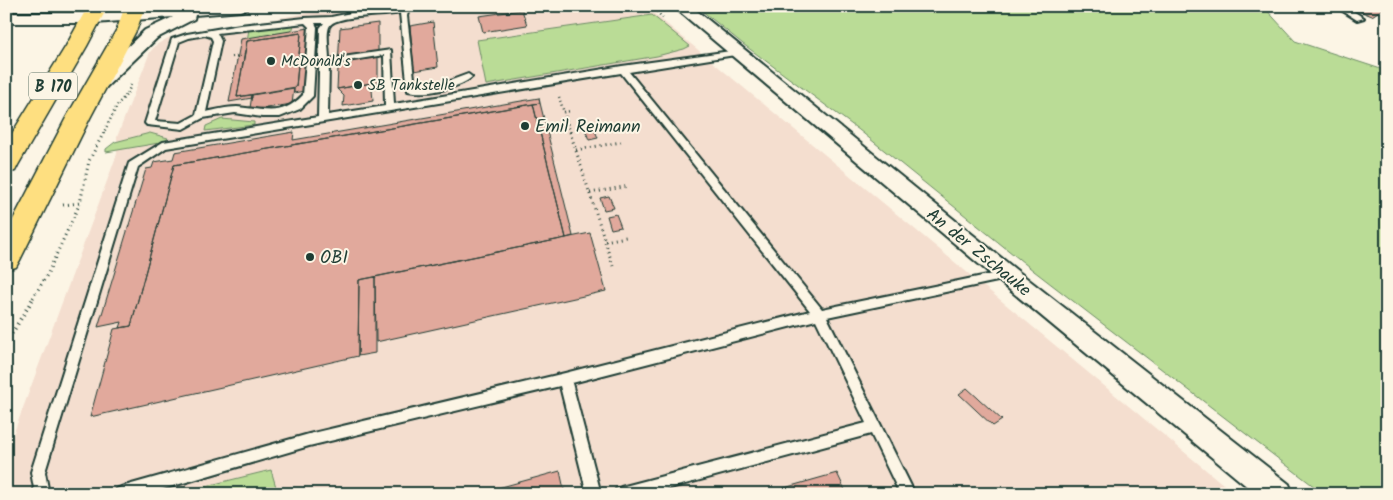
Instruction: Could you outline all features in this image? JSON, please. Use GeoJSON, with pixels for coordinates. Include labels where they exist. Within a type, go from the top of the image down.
{"type":"FeatureCollection","features":[{"type":"Feature","properties":{"kind":"main road","name":"B 170"},"geometry":{"type":"LineString","coordinates":[[6,165],[29,122],[95,11]]}},
{"type":"Feature","properties":{"kind":"main road","name":"B 170"},"geometry":{"type":"LineString","coordinates":[[6,260],[74,126],[127,30],[134,11]]}},
{"type":"Feature","properties":{"kind":"street"},"geometry":{"type":"LineString","coordinates":[[6,10],[134,11],[241,6]]}},
{"type":"Feature","properties":{"kind":"street","name":"An der Zschauke"},"geometry":{"type":"LineString","coordinates":[[681,6],[734,52],[1278,494]]}},
{"type":"Feature","properties":{"kind":"street"},"geometry":{"type":"LineString","coordinates":[[97,86],[151,34],[180,19],[215,8]]}},
{"type":"Feature","properties":{"kind":"street"},"geometry":{"type":"LineString","coordinates":[[6,18],[44,21],[95,11]]}},
{"type":"Feature","properties":{"kind":"lane"},"geometry":{"type":"LineString","coordinates":[[1339,6],[1360,18]]}},
{"type":"Feature","properties":{"kind":"lane"},"geometry":{"type":"LineString","coordinates":[[305,20],[314,27],[308,96],[297,107],[280,114],[262,114],[235,110],[200,116],[183,126],[150,123],[176,41],[187,36],[205,33],[305,20],[330,20],[351,15],[380,16],[394,13],[405,7],[408,80],[411,89],[422,92],[434,90],[468,77]]}},
{"type":"Feature","properties":{"kind":"lane"},"geometry":{"type":"LineString","coordinates":[[323,119],[324,28],[330,20]]}},
{"type":"Feature","properties":{"kind":"lane"},"geometry":{"type":"LineString","coordinates":[[200,116],[217,40],[214,35],[205,33]]}},
{"type":"Feature","properties":{"kind":"lane"},"geometry":{"type":"LineString","coordinates":[[325,62],[388,52],[390,108]]}},
{"type":"Feature","properties":{"kind":"lane"},"geometry":{"type":"LineString","coordinates":[[42,494],[38,472],[133,165],[162,145],[734,52]]}},
{"type":"Feature","properties":{"kind":"lane"},"geometry":{"type":"LineString","coordinates":[[622,69],[818,314],[908,494]]}},
{"type":"Feature","properties":{"kind":"lane"},"geometry":{"type":"LineString","coordinates":[[183,126],[183,134],[192,140]]}},
{"type":"Feature","properties":{"kind":"lane"},"geometry":{"type":"LineString","coordinates":[[121,494],[309,440],[565,379],[818,314],[1007,275]]}},
{"type":"Feature","properties":{"kind":"lane"},"geometry":{"type":"LineString","coordinates":[[565,379],[594,494]]}},
{"type":"Feature","properties":{"kind":"lane"},"geometry":{"type":"LineString","coordinates":[[621,494],[875,427]]}},
{"type":"Feature","properties":{"kind":"path"},"geometry":{"type":"LineString","coordinates":[[6,343],[47,276],[80,203],[89,161],[118,104],[127,94],[134,77]]}},
{"type":"Feature","properties":{"kind":"path"},"geometry":{"type":"LineString","coordinates":[[554,80],[613,266]]}},
{"type":"Feature","properties":{"kind":"path"},"geometry":{"type":"LineString","coordinates":[[564,112],[571,111]]}},
{"type":"Feature","properties":{"kind":"path"},"geometry":{"type":"LineString","coordinates":[[576,150],[621,142]]}},
{"type":"Feature","properties":{"kind":"path"},"geometry":{"type":"LineString","coordinates":[[590,193],[629,186]]}},
{"type":"Feature","properties":{"kind":"path"},"geometry":{"type":"LineString","coordinates":[[62,205],[80,203]]}},
{"type":"Feature","properties":{"kind":"path"},"geometry":{"type":"LineString","coordinates":[[605,241],[626,237]]}},
{"type":"Feature","properties":{"kind":"shaded area"},"geometry":{"type":"Polygon","coordinates":[[[401,6],[645,6],[1235,494],[6,494],[6,454],[117,154],[117,137],[150,52],[156,45],[170,37],[319,11],[401,6]]]}},
{"type":"Feature","properties":{"kind":"green space"},"geometry":{"type":"Polygon","coordinates":[[[696,6],[1263,6],[1295,41],[1387,71],[1387,494],[1324,494],[1034,271],[859,130],[743,44],[696,6]]]}},
{"type":"Feature","properties":{"kind":"green space"},"geometry":{"type":"Polygon","coordinates":[[[652,15],[690,46],[657,56],[486,85],[477,40],[652,15]]]}},
{"type":"Feature","properties":{"kind":"green space"},"geometry":{"type":"Polygon","coordinates":[[[294,23],[292,34],[247,41],[249,29],[294,23]]]}},
{"type":"Feature","properties":{"kind":"green space"},"geometry":{"type":"Polygon","coordinates":[[[222,119],[254,122],[254,125],[205,131],[206,126],[222,119]]]}},
{"type":"Feature","properties":{"kind":"green space"},"geometry":{"type":"Polygon","coordinates":[[[150,133],[168,138],[165,142],[106,152],[106,149],[115,142],[150,133]]]}},
{"type":"Feature","properties":{"kind":"green space"},"geometry":{"type":"Polygon","coordinates":[[[271,470],[278,494],[174,494],[271,470]]]}},
{"type":"Feature","properties":{"kind":"building"},"geometry":{"type":"Polygon","coordinates":[[[1347,6],[1379,6],[1384,8],[1372,16],[1347,6]]]}},
{"type":"Feature","properties":{"kind":"building"},"geometry":{"type":"Polygon","coordinates":[[[522,10],[527,25],[483,32],[479,16],[522,10]]]}},
{"type":"Feature","properties":{"kind":"building"},"geometry":{"type":"Polygon","coordinates":[[[433,22],[438,67],[414,71],[410,26],[433,22]]]}},
{"type":"Feature","properties":{"kind":"building"},"geometry":{"type":"Polygon","coordinates":[[[378,23],[378,82],[337,89],[340,28],[378,23]]]}},
{"type":"Feature","properties":{"kind":"building"},"geometry":{"type":"Polygon","coordinates":[[[309,28],[304,91],[294,93],[301,33],[247,41],[237,97],[252,95],[252,98],[229,102],[241,39],[309,28]]]}},
{"type":"Feature","properties":{"kind":"building","name":"McDonald's"},"geometry":{"type":"Polygon","coordinates":[[[301,33],[296,87],[237,97],[247,41],[301,33]]]}},
{"type":"Feature","properties":{"kind":"building"},"geometry":{"type":"Polygon","coordinates":[[[378,82],[378,86],[372,90],[373,101],[343,106],[344,96],[337,89],[378,82]]]}},
{"type":"Feature","properties":{"kind":"building"},"geometry":{"type":"Polygon","coordinates":[[[294,88],[292,104],[260,109],[250,108],[252,95],[294,88]]]}},
{"type":"Feature","properties":{"kind":"building"},"geometry":{"type":"Polygon","coordinates":[[[539,98],[540,103],[174,165],[131,326],[120,328],[122,322],[98,327],[146,169],[152,168],[154,162],[173,159],[175,152],[294,132],[293,140],[539,98]]]}},
{"type":"Feature","properties":{"kind":"building"},"geometry":{"type":"Polygon","coordinates":[[[540,103],[573,236],[566,238],[533,104],[540,103]]]}},
{"type":"Feature","properties":{"kind":"building","name":"OBI"},"geometry":{"type":"Polygon","coordinates":[[[533,104],[566,238],[359,280],[358,356],[90,417],[114,329],[131,326],[174,165],[533,104]]]}},
{"type":"Feature","properties":{"kind":"building"},"geometry":{"type":"Polygon","coordinates":[[[594,128],[598,138],[589,140],[585,129],[594,128]]]}},
{"type":"Feature","properties":{"kind":"building"},"geometry":{"type":"Polygon","coordinates":[[[609,196],[614,208],[604,210],[600,198],[609,196]]]}},
{"type":"Feature","properties":{"kind":"building"},"geometry":{"type":"Polygon","coordinates":[[[616,214],[621,227],[611,229],[607,216],[616,214]]]}},
{"type":"Feature","properties":{"kind":"building"},"geometry":{"type":"Polygon","coordinates":[[[590,233],[606,291],[376,342],[375,277],[590,233]]]}},
{"type":"Feature","properties":{"kind":"building"},"geometry":{"type":"Polygon","coordinates":[[[375,277],[375,353],[358,356],[359,280],[375,277]]]}},
{"type":"Feature","properties":{"kind":"building"},"geometry":{"type":"Polygon","coordinates":[[[967,388],[1002,420],[993,426],[959,394],[967,388]]]}},
{"type":"Feature","properties":{"kind":"building"},"geometry":{"type":"Polygon","coordinates":[[[560,471],[565,494],[476,494],[560,471]]]}},
{"type":"Feature","properties":{"kind":"building"},"geometry":{"type":"Polygon","coordinates":[[[837,473],[847,494],[766,494],[791,486],[837,473]]]}},
{"type":"Feature","properties":{"kind":"place","name":"McDonald's"},"geometry":{"type":"Point","coordinates":[271,61]}},
{"type":"Feature","properties":{"kind":"place","name":"SB Tankstelle"},"geometry":{"type":"Point","coordinates":[358,85]}},
{"type":"Feature","properties":{"kind":"place","name":"Emil Reimann"},"geometry":{"type":"Point","coordinates":[525,126]}},
{"type":"Feature","properties":{"kind":"place","name":"OBI"},"geometry":{"type":"Point","coordinates":[310,257]}}]}
